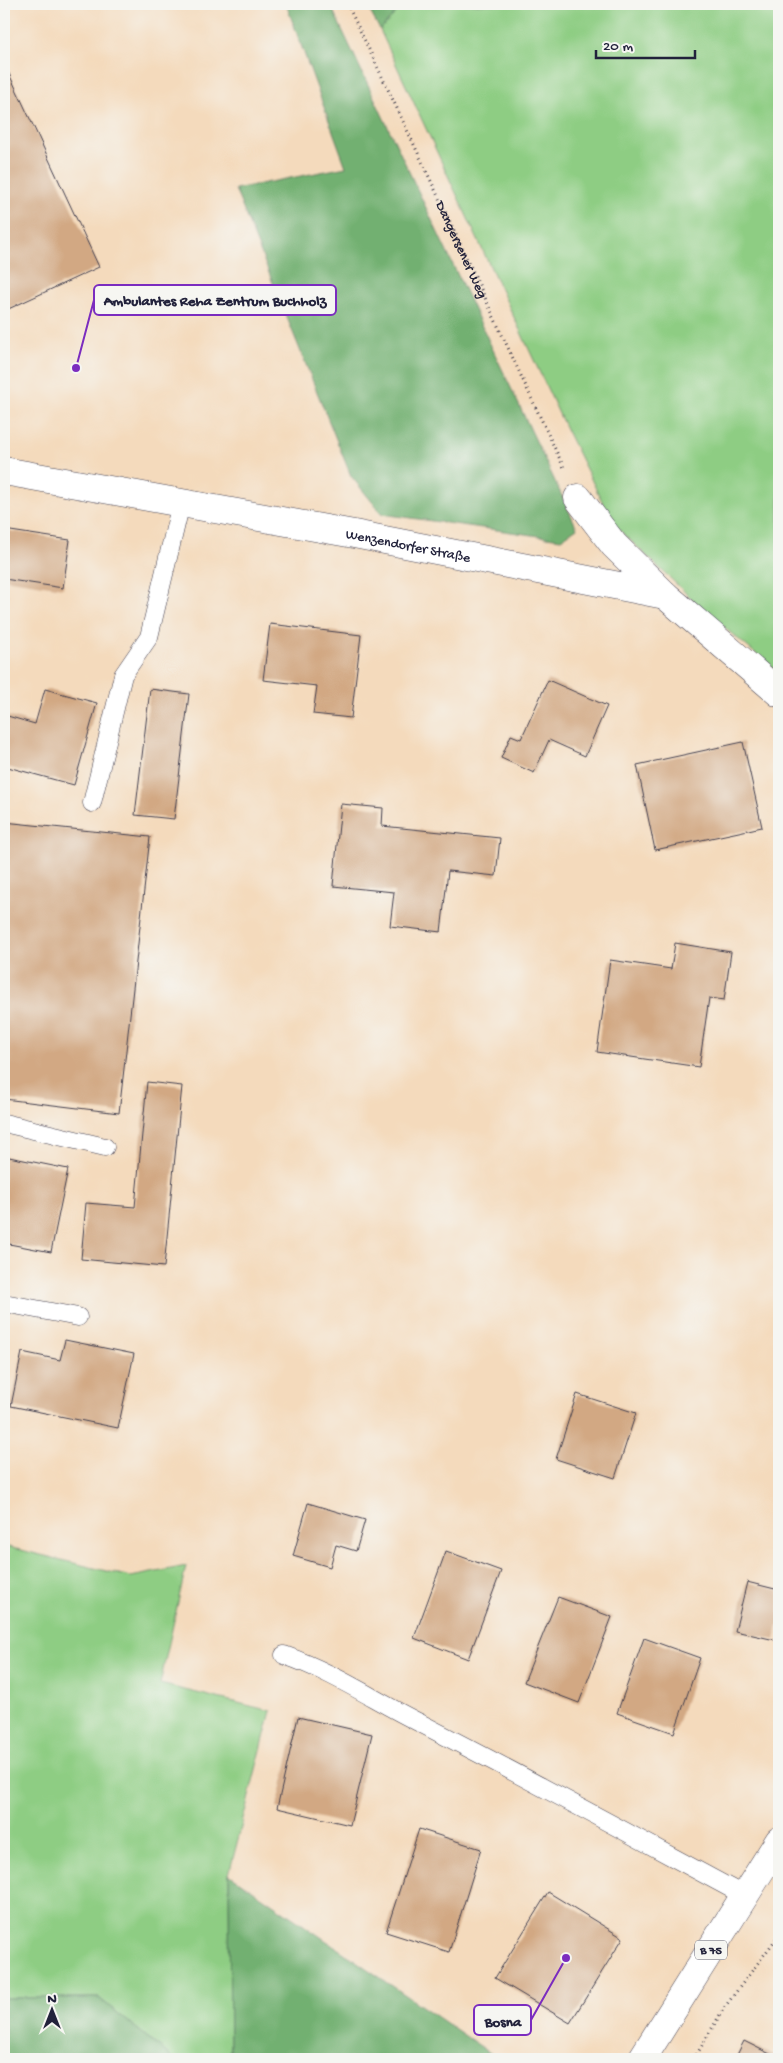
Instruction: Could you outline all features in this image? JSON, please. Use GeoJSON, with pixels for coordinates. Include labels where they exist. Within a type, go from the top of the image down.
{"type":"FeatureCollection","features":[{"type":"Feature","properties":{"kind":"street","name":"Wenzendorfer Straße"},"geometry":{"type":"LineString","coordinates":[[4,471],[354,534],[665,595],[779,692]]}},
{"type":"Feature","properties":{"kind":"street"},"geometry":{"type":"LineString","coordinates":[[573,487],[614,545],[665,595]]}},
{"type":"Feature","properties":{"kind":"street","name":"B 75"},"geometry":{"type":"LineString","coordinates":[[642,2059],[779,1841]]}},
{"type":"Feature","properties":{"kind":"lane"},"geometry":{"type":"LineString","coordinates":[[92,804],[123,675],[149,636],[181,503]]}},
{"type":"Feature","properties":{"kind":"lane"},"geometry":{"type":"LineString","coordinates":[[4,1123],[105,1147]]}},
{"type":"Feature","properties":{"kind":"lane"},"geometry":{"type":"LineString","coordinates":[[4,1303],[78,1316]]}},
{"type":"Feature","properties":{"kind":"lane"},"geometry":{"type":"LineString","coordinates":[[284,1655],[346,1681],[396,1711],[745,1896]]}},
{"type":"Feature","properties":{"kind":"path","name":"Dangersener Weg"},"geometry":{"type":"LineString","coordinates":[[347,4],[393,96],[484,298],[573,487]]}},
{"type":"Feature","properties":{"kind":"path"},"geometry":{"type":"LineString","coordinates":[[694,2059],[724,2008],[779,1934]]}},
{"type":"Feature","properties":{"kind":"green space"},"geometry":{"type":"Polygon","coordinates":[[[286,4],[330,4],[577,528],[561,539],[382,514],[351,476],[235,189],[346,167],[286,4]]]}},
{"type":"Feature","properties":{"kind":"green space"},"geometry":{"type":"Polygon","coordinates":[[[366,4],[404,4],[380,30],[366,4]]]}},
{"type":"Feature","properties":{"kind":"green space"},"geometry":{"type":"Polygon","coordinates":[[[404,4],[779,4],[779,673],[708,614],[614,525],[567,431],[380,30],[404,4]]]}},
{"type":"Feature","properties":{"kind":"green space"},"geometry":{"type":"Polygon","coordinates":[[[4,1546],[131,1577],[186,1566],[160,1684],[271,1711],[229,1874],[230,2059],[174,2059],[99,1998],[4,1998],[4,1546]]]}},
{"type":"Feature","properties":{"kind":"green space"},"geometry":{"type":"Polygon","coordinates":[[[229,1874],[499,2059],[230,2059],[229,1874]]]}},
{"type":"Feature","properties":{"kind":"green space"},"geometry":{"type":"Polygon","coordinates":[[[4,1998],[99,1998],[174,2059],[4,2059],[4,1998]]]}},
{"type":"Feature","properties":{"kind":"building"},"geometry":{"type":"Polygon","coordinates":[[[4,63],[99,267],[4,311],[4,63]]]}},
{"type":"Feature","properties":{"kind":"building"},"geometry":{"type":"Polygon","coordinates":[[[4,530],[70,540],[63,588],[4,579],[4,530]]]}},
{"type":"Feature","properties":{"kind":"building"},"geometry":{"type":"Polygon","coordinates":[[[4,593],[8,594],[5,615],[4,615],[4,593]]]}},
{"type":"Feature","properties":{"kind":"building"},"geometry":{"type":"Polygon","coordinates":[[[270,624],[361,635],[351,718],[313,714],[317,686],[263,680],[270,624]]]}},
{"type":"Feature","properties":{"kind":"building"},"geometry":{"type":"Polygon","coordinates":[[[548,680],[607,706],[585,756],[549,740],[534,773],[501,758],[511,735],[521,739],[548,680]]]}},
{"type":"Feature","properties":{"kind":"building"},"geometry":{"type":"Polygon","coordinates":[[[45,689],[97,703],[74,785],[4,766],[4,715],[35,724],[45,689]]]}},
{"type":"Feature","properties":{"kind":"building"},"geometry":{"type":"Polygon","coordinates":[[[150,689],[189,694],[174,819],[135,815],[150,689]]]}},
{"type":"Feature","properties":{"kind":"building"},"geometry":{"type":"Polygon","coordinates":[[[743,742],[762,827],[655,850],[637,765],[743,742]]]}},
{"type":"Feature","properties":{"kind":"building"},"geometry":{"type":"Polygon","coordinates":[[[341,804],[383,808],[382,826],[500,838],[496,876],[448,871],[441,932],[390,926],[394,892],[333,886],[341,804]]]}},
{"type":"Feature","properties":{"kind":"building"},"geometry":{"type":"Polygon","coordinates":[[[4,822],[150,837],[119,1113],[4,1099],[4,822]]]}},
{"type":"Feature","properties":{"kind":"building"},"geometry":{"type":"Polygon","coordinates":[[[675,943],[731,952],[724,1000],[709,998],[699,1067],[597,1052],[610,960],[671,969],[675,943]]]}},
{"type":"Feature","properties":{"kind":"building"},"geometry":{"type":"Polygon","coordinates":[[[147,1082],[182,1086],[164,1267],[81,1259],[86,1203],[135,1207],[147,1082]]]}},
{"type":"Feature","properties":{"kind":"building"},"geometry":{"type":"Polygon","coordinates":[[[4,1156],[68,1169],[51,1252],[4,1243],[4,1156]]]}},
{"type":"Feature","properties":{"kind":"building"},"geometry":{"type":"Polygon","coordinates":[[[65,1340],[134,1354],[118,1428],[11,1406],[22,1352],[60,1360],[65,1340]]]}},
{"type":"Feature","properties":{"kind":"building"},"geometry":{"type":"Polygon","coordinates":[[[577,1394],[636,1413],[615,1478],[556,1459],[577,1394]]]}},
{"type":"Feature","properties":{"kind":"building"},"geometry":{"type":"Polygon","coordinates":[[[308,1503],[365,1520],[356,1551],[336,1545],[330,1567],[293,1556],[308,1503]]]}},
{"type":"Feature","properties":{"kind":"building"},"geometry":{"type":"Polygon","coordinates":[[[446,1551],[501,1571],[468,1659],[414,1638],[446,1551]]]}},
{"type":"Feature","properties":{"kind":"building"},"geometry":{"type":"Polygon","coordinates":[[[747,1582],[779,1590],[779,1621],[775,1640],[735,1631],[747,1582]]]}},
{"type":"Feature","properties":{"kind":"building"},"geometry":{"type":"Polygon","coordinates":[[[558,1597],[612,1617],[579,1703],[524,1682],[558,1597]]]}},
{"type":"Feature","properties":{"kind":"building"},"geometry":{"type":"Polygon","coordinates":[[[644,1638],[700,1658],[674,1733],[617,1713],[644,1638]]]}},
{"type":"Feature","properties":{"kind":"building"},"geometry":{"type":"Polygon","coordinates":[[[298,1717],[372,1734],[350,1825],[277,1808],[298,1717]]]}},
{"type":"Feature","properties":{"kind":"building"},"geometry":{"type":"Polygon","coordinates":[[[419,1829],[481,1849],[449,1952],[386,1932],[419,1829]]]}},
{"type":"Feature","properties":{"kind":"building"},"geometry":{"type":"Polygon","coordinates":[[[548,1892],[623,1938],[570,2023],[495,1978],[548,1892]]]}},
{"type":"Feature","properties":{"kind":"building"},"geometry":{"type":"Polygon","coordinates":[[[744,2041],[776,2057],[779,2050],[779,2059],[735,2059],[744,2041]]]}},
{"type":"Feature","properties":{"kind":"place","name":"Ambulantes Reha Zentrum Buchholz"},"geometry":{"type":"Point","coordinates":[76,368]}},
{"type":"Feature","properties":{"kind":"place","name":"Bosna"},"geometry":{"type":"Point","coordinates":[566,1958]}}]}
